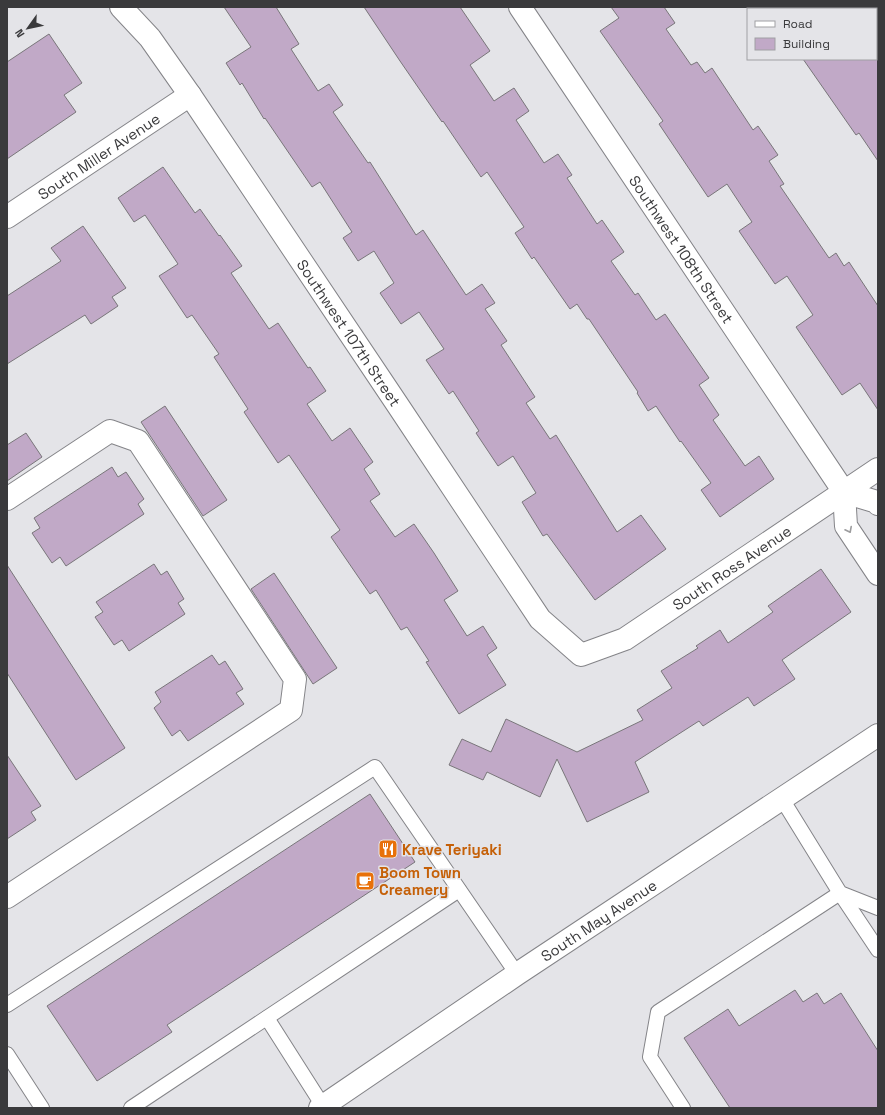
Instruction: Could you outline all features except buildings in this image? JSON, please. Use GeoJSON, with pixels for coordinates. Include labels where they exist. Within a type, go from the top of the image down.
{"type":"FeatureCollection","features":[{"type":"Feature","properties":{"kind":"street","name":"Southwest 107th Street"},"geometry":{"type":"LineString","coordinates":[[121,7],[150,38],[190,96],[540,619],[580,655]]}},
{"type":"Feature","properties":{"kind":"street","name":"Southwest 108th Street"},"geometry":{"type":"LineString","coordinates":[[520,7],[844,492]]}},
{"type":"Feature","properties":{"kind":"street","name":"South Miller Avenue"},"geometry":{"type":"LineString","coordinates":[[7,217],[190,96]]}},
{"type":"Feature","properties":{"kind":"street"},"geometry":{"type":"LineString","coordinates":[[7,499],[110,431],[138,441],[295,679],[291,710],[7,897]]}},
{"type":"Feature","properties":{"kind":"street","name":"South Ross Avenue"},"geometry":{"type":"LineString","coordinates":[[580,655],[625,639],[878,468]]}},
{"type":"Feature","properties":{"kind":"street"},"geometry":{"type":"LineString","coordinates":[[878,504],[877,502],[844,492],[846,526],[878,574]]}},
{"type":"Feature","properties":{"kind":"street","name":"South May Avenue"},"geometry":{"type":"LineString","coordinates":[[322,1107],[517,974],[878,735]]}},
{"type":"Feature","properties":{"kind":"lane"},"geometry":{"type":"LineString","coordinates":[[7,1005],[375,768],[517,974]]}},
{"type":"Feature","properties":{"kind":"lane"},"geometry":{"type":"LineString","coordinates":[[782,799],[840,893],[878,950]]}},
{"type":"Feature","properties":{"kind":"lane"},"geometry":{"type":"LineString","coordinates":[[131,1108],[459,890]]}},
{"type":"Feature","properties":{"kind":"lane"},"geometry":{"type":"LineString","coordinates":[[840,893],[878,908]]}},
{"type":"Feature","properties":{"kind":"lane"},"geometry":{"type":"LineString","coordinates":[[683,1108],[650,1058],[658,1012],[840,893]]}},
{"type":"Feature","properties":{"kind":"lane"},"geometry":{"type":"LineString","coordinates":[[267,1018],[322,1107]]}},
{"type":"Feature","properties":{"kind":"lane"},"geometry":{"type":"LineString","coordinates":[[7,1054],[42,1108]]}},
{"type":"Feature","properties":{"kind":"place","name":"Krave Teriyaki"},"geometry":{"type":"Point","coordinates":[388,849]}},
{"type":"Feature","properties":{"kind":"place","name":"Boom Town Creamery"},"geometry":{"type":"Point","coordinates":[365,881]}}]}
